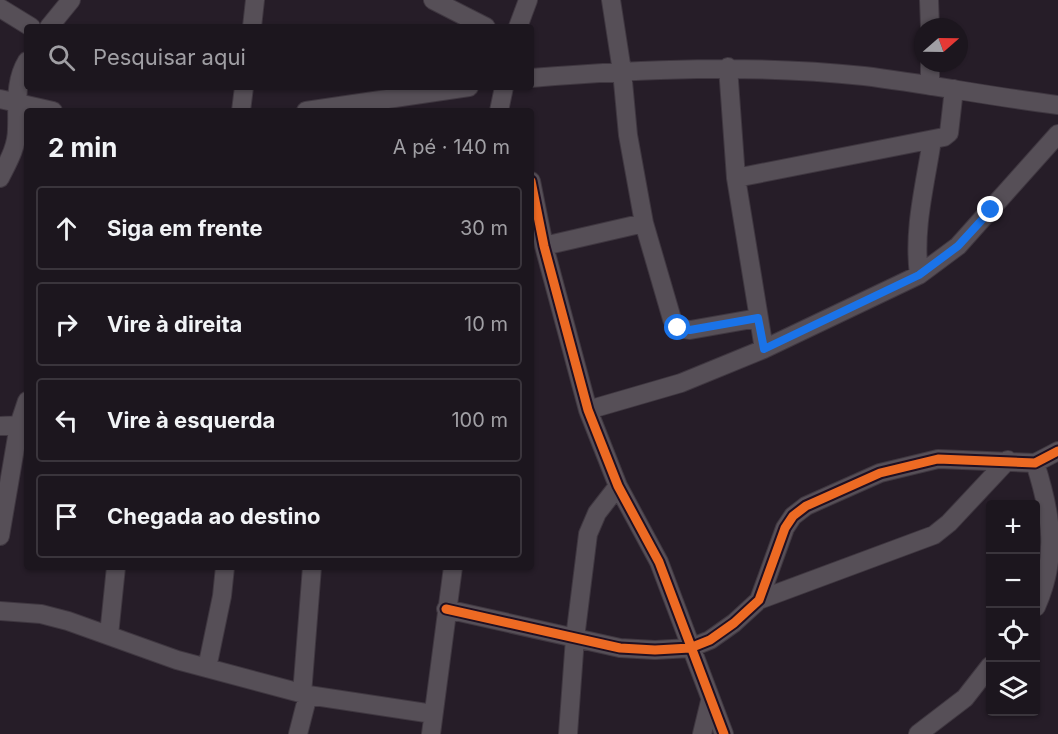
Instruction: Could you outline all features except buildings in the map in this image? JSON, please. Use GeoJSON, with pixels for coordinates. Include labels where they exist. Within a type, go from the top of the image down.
{"type":"FeatureCollection","features":[{"type":"Feature","properties":{"kind":"street"},"geometry":{"type":"LineString","coordinates":[[51,24],[71,0]]}},
{"type":"Feature","properties":{"kind":"street"},"geometry":{"type":"LineString","coordinates":[[252,24],[255,0]]}},
{"type":"Feature","properties":{"kind":"street"},"geometry":{"type":"LineString","coordinates":[[433,0],[480,24]]}},
{"type":"Feature","properties":{"kind":"street"},"geometry":{"type":"LineString","coordinates":[[519,24],[528,0]]}},
{"type":"Feature","properties":{"kind":"street"},"geometry":{"type":"LineString","coordinates":[[611,0],[622,71],[628,135],[644,224],[672,320],[678,328],[690,330],[758,318]]}},
{"type":"Feature","properties":{"kind":"street"},"geometry":{"type":"LineString","coordinates":[[930,0],[930,18]]}},
{"type":"Feature","properties":{"kind":"street"},"geometry":{"type":"LineString","coordinates":[[0,8],[26,24]]}},
{"type":"Feature","properties":{"kind":"street"},"geometry":{"type":"LineString","coordinates":[[0,178],[13,151],[17,130],[8,101],[24,66]]}},
{"type":"Feature","properties":{"kind":"street"},"geometry":{"type":"LineString","coordinates":[[728,67],[736,178],[764,349]]}},
{"type":"Feature","properties":{"kind":"street"},"geometry":{"type":"LineString","coordinates":[[534,78],[622,71],[728,67],[863,76],[1058,105]]}},
{"type":"Feature","properties":{"kind":"street"},"geometry":{"type":"LineString","coordinates":[[930,72],[930,86]]}},
{"type":"Feature","properties":{"kind":"street"},"geometry":{"type":"LineString","coordinates":[[736,178],[877,148],[932,140],[950,133],[954,89]]}},
{"type":"Feature","properties":{"kind":"street"},"geometry":{"type":"LineString","coordinates":[[241,108],[244,90]]}},
{"type":"Feature","properties":{"kind":"street"},"geometry":{"type":"LineString","coordinates":[[326,108],[449,90]]}},
{"type":"Feature","properties":{"kind":"street"},"geometry":{"type":"LineString","coordinates":[[500,108],[504,90]]}},
{"type":"Feature","properties":{"kind":"street"},"geometry":{"type":"LineString","coordinates":[[8,101],[40,108]]}},
{"type":"Feature","properties":{"kind":"street"},"geometry":{"type":"LineString","coordinates":[[588,410],[681,383],[764,349],[919,275],[958,246],[1058,134]]}},
{"type":"Feature","properties":{"kind":"street"},"geometry":{"type":"LineString","coordinates":[[919,275],[916,251],[918,219],[932,140]]}},
{"type":"Feature","properties":{"kind":"street"},"geometry":{"type":"LineString","coordinates":[[534,196],[544,246],[588,410],[618,486],[659,562],[724,734]]}},
{"type":"Feature","properties":{"kind":"street"},"geometry":{"type":"LineString","coordinates":[[544,246],[644,224]]}},
{"type":"Feature","properties":{"kind":"street"},"geometry":{"type":"LineString","coordinates":[[0,536],[19,425],[24,410]]}},
{"type":"Feature","properties":{"kind":"street"},"geometry":{"type":"LineString","coordinates":[[0,426],[19,425]]}},
{"type":"Feature","properties":{"kind":"street"},"geometry":{"type":"LineString","coordinates":[[759,600],[786,528],[793,516],[806,507],[880,472],[929,461],[939,459],[1008,460],[1035,463],[1058,451]]}},
{"type":"Feature","properties":{"kind":"street"},"geometry":{"type":"LineString","coordinates":[[446,609],[621,648],[655,650],[690,648],[710,640],[734,623],[759,600],[934,535],[949,524],[1008,460]]}},
{"type":"Feature","properties":{"kind":"street"},"geometry":{"type":"LineString","coordinates":[[1035,463],[1056,537],[1058,564],[1052,596]]}},
{"type":"Feature","properties":{"kind":"street"},"geometry":{"type":"LineString","coordinates":[[568,734],[575,638],[588,534],[597,513],[618,486]]}},
{"type":"Feature","properties":{"kind":"street"},"geometry":{"type":"LineString","coordinates":[[109,635],[116,570]]}},
{"type":"Feature","properties":{"kind":"street"},"geometry":{"type":"LineString","coordinates":[[207,668],[222,596],[225,570]]}},
{"type":"Feature","properties":{"kind":"street"},"geometry":{"type":"LineString","coordinates":[[298,734],[305,695],[312,570]]}},
{"type":"Feature","properties":{"kind":"street"},"geometry":{"type":"LineString","coordinates":[[430,734],[452,570]]}},
{"type":"Feature","properties":{"kind":"street"},"geometry":{"type":"LineString","coordinates":[[0,611],[41,614],[207,668],[305,695],[433,714]]}},
{"type":"Feature","properties":{"kind":"street"},"geometry":{"type":"LineString","coordinates":[[918,734],[965,698],[986,671]]}},
{"type":"Feature","properties":{"kind":"street"},"geometry":{"type":"LineString","coordinates":[[702,734],[710,701]]}},
{"type":"Feature","properties":{"kind":"cycle path"},"geometry":{"type":"LineString","coordinates":[[534,196],[544,246],[588,410],[618,486],[659,562],[724,734]]}},
{"type":"Feature","properties":{"kind":"cycle path"},"geometry":{"type":"LineString","coordinates":[[446,609],[620,648],[655,650],[690,648],[710,640],[734,623],[759,600],[785,528],[793,516],[806,506],[880,473],[938,459],[1035,463],[1058,451]]}},
{"type":"Feature","properties":{"kind":"route"},"geometry":{"type":"LineString","coordinates":[[678,328],[690,330],[758,318],[764,349],[919,275],[958,246],[991,210]]}}]}
